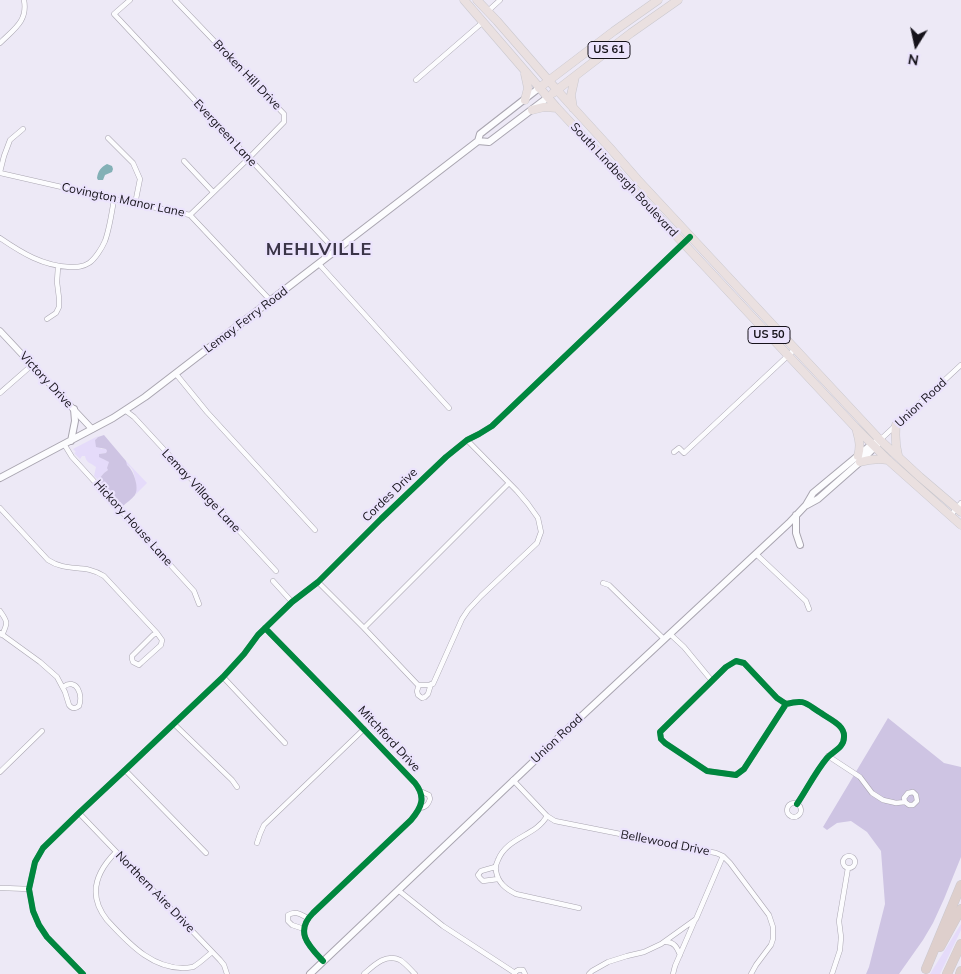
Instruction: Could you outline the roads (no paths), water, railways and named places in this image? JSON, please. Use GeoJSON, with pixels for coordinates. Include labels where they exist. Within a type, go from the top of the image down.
{"type":"FeatureCollection","features":[{"type":"Feature","properties":{"kind":"highway"},"geometry":{"type":"LineString","coordinates":[[924,971],[961,885]]}},
{"type":"Feature","properties":{"kind":"highway"},"geometry":{"type":"LineString","coordinates":[[924,971],[961,910]]}},
{"type":"Feature","properties":{"kind":"highway"},"geometry":{"type":"LineString","coordinates":[[947,974],[961,944]]}},
{"type":"Feature","properties":{"kind":"main road","name":"South Lindbergh Boulevard"},"geometry":{"type":"LineString","coordinates":[[464,0],[556,108],[855,426],[888,460],[961,525]]}},
{"type":"Feature","properties":{"kind":"main road","name":"South Lindbergh Boulevard"},"geometry":{"type":"LineString","coordinates":[[476,0],[498,21],[549,81],[690,237],[880,440],[960,508]]}},
{"type":"Feature","properties":{"kind":"main road","name":"Lemay Ferry Road"},"geometry":{"type":"LineString","coordinates":[[0,478],[126,411],[478,141],[480,134],[539,88],[658,0]]}},
{"type":"Feature","properties":{"kind":"main road","name":"Lemay Ferry Road"},"geometry":{"type":"LineString","coordinates":[[478,141],[489,142],[631,33],[678,0]]}},
{"type":"Feature","properties":{"kind":"main road"},"geometry":{"type":"LineString","coordinates":[[539,69],[548,71],[564,70]]}},
{"type":"Feature","properties":{"kind":"main road"},"geometry":{"type":"LineString","coordinates":[[525,72],[528,88],[525,100]]}},
{"type":"Feature","properties":{"kind":"main road"},"geometry":{"type":"LineString","coordinates":[[573,108],[571,95],[574,77]]}},
{"type":"Feature","properties":{"kind":"main road"},"geometry":{"type":"LineString","coordinates":[[532,110],[544,107],[556,108]]}},
{"type":"Feature","properties":{"kind":"main road"},"geometry":{"type":"LineString","coordinates":[[71,441],[75,421],[74,410]]}},
{"type":"Feature","properties":{"kind":"main road"},"geometry":{"type":"LineString","coordinates":[[896,425],[895,441],[898,457]]}},
{"type":"Feature","properties":{"kind":"main road"},"geometry":{"type":"LineString","coordinates":[[855,426],[860,443],[859,459],[880,458],[888,460]]}},
{"type":"Feature","properties":{"kind":"main road","name":"Union Road"},"geometry":{"type":"LineString","coordinates":[[310,974],[664,639],[806,506],[818,499],[880,440]]}},
{"type":"Feature","properties":{"kind":"main road"},"geometry":{"type":"LineString","coordinates":[[796,516],[796,533],[800,545]]}},
{"type":"Feature","properties":{"kind":"street"},"geometry":{"type":"LineString","coordinates":[[0,42],[20,24],[24,16],[24,0]]}},
{"type":"Feature","properties":{"kind":"street","name":"Evergreen Lane"},"geometry":{"type":"LineString","coordinates":[[130,0],[114,14],[336,251]]}},
{"type":"Feature","properties":{"kind":"street","name":"Broken Hill Drive"},"geometry":{"type":"LineString","coordinates":[[175,0],[284,114],[284,122],[190,215]]}},
{"type":"Feature","properties":{"kind":"street"},"geometry":{"type":"LineString","coordinates":[[488,11],[500,0]]}},
{"type":"Feature","properties":{"kind":"street"},"geometry":{"type":"LineString","coordinates":[[416,80],[483,22]]}},
{"type":"Feature","properties":{"kind":"street"},"geometry":{"type":"LineString","coordinates":[[0,172],[10,140],[23,128]]}},
{"type":"Feature","properties":{"kind":"street"},"geometry":{"type":"LineString","coordinates":[[108,138],[133,163],[140,179],[135,204]]}},
{"type":"Feature","properties":{"kind":"street"},"geometry":{"type":"LineString","coordinates":[[184,161],[213,192]]}},
{"type":"Feature","properties":{"kind":"street","name":"Covington Manor Lane"},"geometry":{"type":"LineString","coordinates":[[0,172],[190,215],[271,301]]}},
{"type":"Feature","properties":{"kind":"street"},"geometry":{"type":"LineString","coordinates":[[0,238],[35,259],[58,267],[78,267],[90,262],[105,240],[114,199]]}},
{"type":"Feature","properties":{"kind":"street","name":"Cordes Drive"},"geometry":{"type":"LineString","coordinates":[[28,889],[38,855],[54,837],[223,677],[258,635],[292,602],[318,582],[446,457],[467,440],[492,426],[690,237]]}},
{"type":"Feature","properties":{"kind":"street"},"geometry":{"type":"LineString","coordinates":[[319,264],[450,408]]}},
{"type":"Feature","properties":{"kind":"street"},"geometry":{"type":"LineString","coordinates":[[47,319],[56,313],[59,307],[58,267]]}},
{"type":"Feature","properties":{"kind":"street","name":"Victory Drive"},"geometry":{"type":"LineString","coordinates":[[0,331],[92,430]]}},
{"type":"Feature","properties":{"kind":"street"},"geometry":{"type":"LineString","coordinates":[[674,452],[679,448],[684,453],[794,349]]}},
{"type":"Feature","properties":{"kind":"street"},"geometry":{"type":"LineString","coordinates":[[0,393],[32,364]]}},
{"type":"Feature","properties":{"kind":"street","name":"Union Road"},"geometry":{"type":"LineString","coordinates":[[880,440],[961,365]]}},
{"type":"Feature","properties":{"kind":"street"},"geometry":{"type":"LineString","coordinates":[[176,374],[207,412],[315,530]]}},
{"type":"Feature","properties":{"kind":"street","name":"Lemay Village Lane"},"geometry":{"type":"LineString","coordinates":[[126,411],[276,571]]}},
{"type":"Feature","properties":{"kind":"street"},"geometry":{"type":"LineString","coordinates":[[318,582],[419,685],[433,684],[465,614],[481,596],[537,543],[541,532],[538,518],[528,504],[467,440]]}},
{"type":"Feature","properties":{"kind":"street","name":"Hickory House Lane"},"geometry":{"type":"LineString","coordinates":[[64,444],[72,457],[194,591],[199,604]]}},
{"type":"Feature","properties":{"kind":"street"},"geometry":{"type":"LineString","coordinates":[[364,628],[509,483]]}},
{"type":"Feature","properties":{"kind":"street"},"geometry":{"type":"LineString","coordinates":[[0,508],[48,560],[62,567],[93,570],[104,576],[157,634],[162,640],[161,645],[139,665],[133,662],[132,656],[153,635],[157,634]]}},
{"type":"Feature","properties":{"kind":"street"},"geometry":{"type":"LineString","coordinates":[[950,516],[960,508]]}},
{"type":"Feature","properties":{"kind":"street"},"geometry":{"type":"LineString","coordinates":[[756,554],[806,601],[809,609]]}},
{"type":"Feature","properties":{"kind":"street"},"geometry":{"type":"LineString","coordinates":[[273,580],[292,602]]}},
{"type":"Feature","properties":{"kind":"street"},"geometry":{"type":"LineString","coordinates":[[603,583],[609,585],[664,639]]}},
{"type":"Feature","properties":{"kind":"street"},"geometry":{"type":"LineString","coordinates":[[0,611],[7,625],[1,634],[57,677],[71,708],[79,706],[80,696],[76,685],[68,683],[63,687]]}},
{"type":"Feature","properties":{"kind":"street","name":"Mitchford Drive"},"geometry":{"type":"LineString","coordinates":[[266,628],[415,783],[420,791],[422,801],[420,808],[411,820],[308,918],[304,929]]}},
{"type":"Feature","properties":{"kind":"street"},"geometry":{"type":"LineString","coordinates":[[670,634],[684,647],[712,680]]}},
{"type":"Feature","properties":{"kind":"street"},"geometry":{"type":"LineString","coordinates":[[786,704],[777,698],[744,663],[736,661],[726,667],[712,680],[660,732],[661,739],[665,743],[706,771],[736,775],[744,769],[786,704],[797,701],[806,702],[838,724],[844,737],[841,746],[828,756],[797,804]]}},
{"type":"Feature","properties":{"kind":"street"},"geometry":{"type":"LineString","coordinates":[[223,677],[285,743]]}},
{"type":"Feature","properties":{"kind":"street"},"geometry":{"type":"LineString","coordinates":[[419,685],[417,691],[418,695],[422,698],[428,694],[431,684]]}},
{"type":"Feature","properties":{"kind":"street"},"geometry":{"type":"LineString","coordinates":[[174,724],[237,787]]}},
{"type":"Feature","properties":{"kind":"street"},"geometry":{"type":"LineString","coordinates":[[257,842],[264,825],[364,729]]}},
{"type":"Feature","properties":{"kind":"street"},"geometry":{"type":"LineString","coordinates":[[0,772],[42,732]]}},
{"type":"Feature","properties":{"kind":"street"},"geometry":{"type":"LineString","coordinates":[[828,756],[860,777],[872,793],[882,800],[896,803],[905,802]]}},
{"type":"Feature","properties":{"kind":"street"},"geometry":{"type":"LineString","coordinates":[[126,770],[206,853]]}},
{"type":"Feature","properties":{"kind":"street","name":"Bellewood Drive"},"geometry":{"type":"LineString","coordinates":[[514,780],[547,816],[555,821],[716,853],[723,856],[768,915],[773,927],[771,945],[751,974]]}},
{"type":"Feature","properties":{"kind":"street","name":"Mitchford Drive"},"geometry":{"type":"LineString","coordinates":[[420,791],[429,794],[430,799],[426,807],[420,808]]}},
{"type":"Feature","properties":{"kind":"street","name":"Northern Aire Drive"},"geometry":{"type":"LineString","coordinates":[[78,813],[212,952],[224,966],[227,974]]}},
{"type":"Feature","properties":{"kind":"street"},"geometry":{"type":"LineString","coordinates":[[547,816],[542,824],[505,848],[495,867],[496,874],[500,883],[516,894],[580,908]]}},
{"type":"Feature","properties":{"kind":"street"},"geometry":{"type":"LineString","coordinates":[[116,852],[104,865],[96,883],[98,904],[107,920],[139,954],[149,963],[174,971],[195,966],[212,952]]}},
{"type":"Feature","properties":{"kind":"street"},"geometry":{"type":"LineString","coordinates":[[673,974],[723,856]]}},
{"type":"Feature","properties":{"kind":"street"},"geometry":{"type":"LineString","coordinates":[[495,867],[481,871],[478,875],[483,881],[498,879]]}},
{"type":"Feature","properties":{"kind":"street"},"geometry":{"type":"LineString","coordinates":[[832,974],[840,950],[839,921],[848,868]]}},
{"type":"Feature","properties":{"kind":"street"},"geometry":{"type":"LineString","coordinates":[[0,888],[28,889],[33,911],[39,925],[83,974]]}},
{"type":"Feature","properties":{"kind":"street"},"geometry":{"type":"LineString","coordinates":[[398,890],[442,926],[514,973],[517,970],[521,970],[525,974]]}},
{"type":"Feature","properties":{"kind":"street"},"geometry":{"type":"LineString","coordinates":[[308,918],[293,912],[288,915],[288,921],[292,925],[304,929],[308,944],[323,961]]}},
{"type":"Feature","properties":{"kind":"street"},"geometry":{"type":"LineString","coordinates":[[589,974],[592,970],[608,962],[644,952],[664,942],[696,919]]}},
{"type":"Feature","properties":{"kind":"street"},"geometry":{"type":"LineString","coordinates":[[664,942],[673,943],[680,955]]}},
{"type":"Feature","properties":{"kind":"street"},"geometry":{"type":"LineString","coordinates":[[364,974],[377,962],[392,959],[400,960],[416,974]]}},
{"type":"Feature","properties":{"kind":"water"},"geometry":{"type":"Polygon","coordinates":[[[107,164],[112,166],[112,172],[105,175],[103,180],[98,180],[99,171],[107,164]]]}},
{"type":"Feature","properties":{"kind":"district","name":"MEHLVILLE"},"geometry":{"type":"Point","coordinates":[319,250]}}]}
